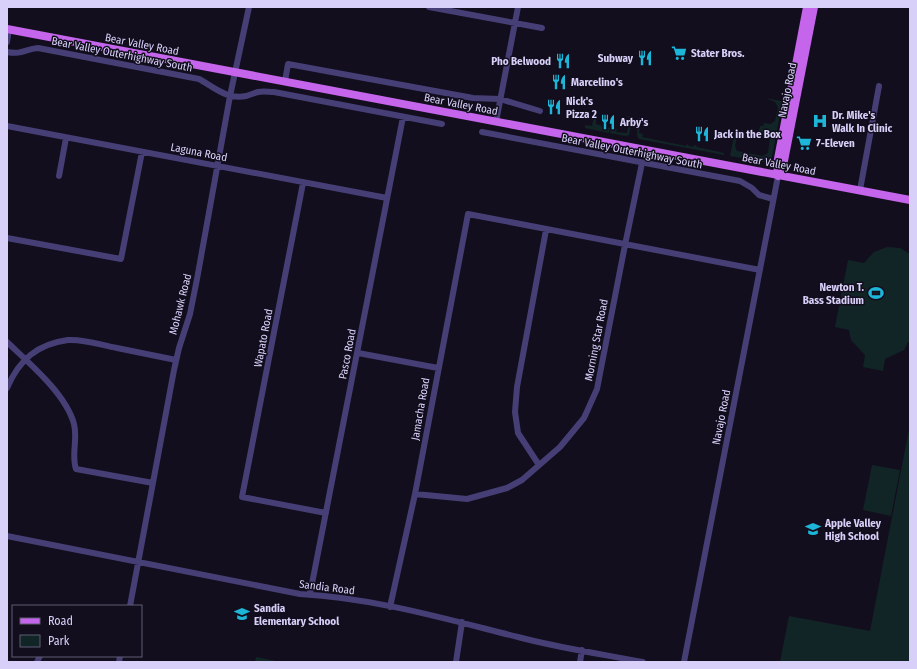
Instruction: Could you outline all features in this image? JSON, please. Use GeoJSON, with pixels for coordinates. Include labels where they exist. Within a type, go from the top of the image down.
{"type":"FeatureCollection","features":[{"type":"Feature","properties":{"kind":"main road","name":"Navajo Road"},"geometry":{"type":"LineString","coordinates":[[778,176],[777,164],[807,7]]}},
{"type":"Feature","properties":{"kind":"main road","name":"Navajo Road"},"geometry":{"type":"LineString","coordinates":[[778,176],[783,166],[814,7]]}},
{"type":"Feature","properties":{"kind":"main road","name":"Bear Valley Road"},"geometry":{"type":"LineString","coordinates":[[8,29],[910,200]]}},
{"type":"Feature","properties":{"kind":"street","name":"Mohawk Road"},"geometry":{"type":"LineString","coordinates":[[130,605],[176,360],[190,314],[230,96],[249,7]]}},
{"type":"Feature","properties":{"kind":"street"},"geometry":{"type":"LineString","coordinates":[[429,7],[542,28]]}},
{"type":"Feature","properties":{"kind":"street"},"geometry":{"type":"LineString","coordinates":[[496,122],[518,7]]}},
{"type":"Feature","properties":{"kind":"street"},"geometry":{"type":"LineString","coordinates":[[7,42],[8,29]]}},
{"type":"Feature","properties":{"kind":"street","name":"Bear Valley Outerhighway South"},"geometry":{"type":"LineString","coordinates":[[7,52],[19,54],[38,48],[199,79],[218,91],[230,96]]}},
{"type":"Feature","properties":{"kind":"street"},"geometry":{"type":"LineString","coordinates":[[285,82],[288,64],[473,98],[500,99],[540,111]]}},
{"type":"Feature","properties":{"kind":"street"},"geometry":{"type":"LineString","coordinates":[[860,190],[879,86]]}},
{"type":"Feature","properties":{"kind":"street"},"geometry":{"type":"LineString","coordinates":[[230,96],[245,96],[264,91],[274,92],[442,124]]}},
{"type":"Feature","properties":{"kind":"street","name":"Pasco Road"},"geometry":{"type":"LineString","coordinates":[[310,594],[403,117]]}},
{"type":"Feature","properties":{"kind":"street","name":"Laguna Road"},"geometry":{"type":"LineString","coordinates":[[7,126],[388,198]]}},
{"type":"Feature","properties":{"kind":"street","name":"Bear Valley Outerhighway South"},"geometry":{"type":"LineString","coordinates":[[482,132],[740,181],[752,188],[759,195],[773,199]]}},
{"type":"Feature","properties":{"kind":"street"},"geometry":{"type":"LineString","coordinates":[[59,176],[66,138]]}},
{"type":"Feature","properties":{"kind":"street"},"geometry":{"type":"LineString","coordinates":[[7,238],[121,259],[142,152]]}},
{"type":"Feature","properties":{"kind":"street","name":"Morning Star Road"},"geometry":{"type":"LineString","coordinates":[[415,494],[467,499],[507,488],[522,480],[560,447],[584,418],[597,389],[624,245],[642,163]]}},
{"type":"Feature","properties":{"kind":"street","name":"Navajo Road"},"geometry":{"type":"LineString","coordinates":[[684,662],[778,176]]}},
{"type":"Feature","properties":{"kind":"street","name":"Wapato Road"},"geometry":{"type":"LineString","coordinates":[[303,183],[242,497],[326,513]]}},
{"type":"Feature","properties":{"kind":"street","name":"Jamacha Road"},"geometry":{"type":"LineString","coordinates":[[390,607],[415,494],[468,214],[546,230]]}},
{"type":"Feature","properties":{"kind":"street"},"geometry":{"type":"LineString","coordinates":[[539,465],[518,433],[515,412],[517,387],[546,230],[760,270]]}},
{"type":"Feature","properties":{"kind":"street"},"geometry":{"type":"LineString","coordinates":[[7,388],[13,373],[25,359],[45,345],[69,340],[91,342],[176,360]]}},
{"type":"Feature","properties":{"kind":"street"},"geometry":{"type":"LineString","coordinates":[[7,342],[62,397],[74,423],[76,438],[74,462],[76,469],[154,483]]}},
{"type":"Feature","properties":{"kind":"street"},"geometry":{"type":"LineString","coordinates":[[358,353],[438,368]]}},
{"type":"Feature","properties":{"kind":"street","name":"Sandia Road"},"geometry":{"type":"LineString","coordinates":[[7,536],[293,593],[333,596],[390,607],[462,622],[519,637],[643,662]]}},
{"type":"Feature","properties":{"kind":"street"},"geometry":{"type":"LineString","coordinates":[[456,662],[462,622]]}},
{"type":"Feature","properties":{"kind":"street"},"geometry":{"type":"LineString","coordinates":[[580,662],[582,650]]}},
{"type":"Feature","properties":{"kind":"green space"},"geometry":{"type":"Polygon","coordinates":[[[765,98],[781,101],[782,104],[771,162],[769,163],[730,156],[735,135],[737,137],[735,146],[737,151],[763,156],[768,153],[770,138],[768,136],[758,134],[760,126],[763,126],[764,123],[770,124],[775,121],[778,107],[775,102],[765,98]]]}},
{"type":"Feature","properties":{"kind":"green space"},"geometry":{"type":"Polygon","coordinates":[[[595,110],[597,110],[596,124],[610,128],[609,133],[585,128],[585,125],[592,126],[595,110]]]}},
{"type":"Feature","properties":{"kind":"green space"},"geometry":{"type":"Polygon","coordinates":[[[627,116],[632,118],[629,135],[625,136],[610,133],[611,128],[617,129],[616,132],[627,133],[630,118],[627,116]]]}},
{"type":"Feature","properties":{"kind":"green space"},"geometry":{"type":"Polygon","coordinates":[[[640,117],[642,118],[639,133],[643,134],[642,137],[686,146],[687,144],[691,147],[696,145],[697,147],[724,153],[724,155],[639,139],[637,136],[638,119],[640,117]]]}},
{"type":"Feature","properties":{"kind":"green space","name":"Newton T. Bass Stadium"},"geometry":{"type":"Polygon","coordinates":[[[887,247],[900,248],[910,254],[910,342],[908,342],[904,350],[885,359],[883,371],[863,367],[865,355],[851,340],[849,330],[835,327],[848,260],[864,263],[874,252],[887,247]]]}},
{"type":"Feature","properties":{"kind":"green space"},"geometry":{"type":"Polygon","coordinates":[[[910,424],[910,662],[780,662],[789,616],[870,631],[910,424]]]}},
{"type":"Feature","properties":{"kind":"green space"},"geometry":{"type":"Polygon","coordinates":[[[872,465],[900,470],[891,516],[863,510],[872,465]]]}},
{"type":"Feature","properties":{"kind":"green space"},"geometry":{"type":"Polygon","coordinates":[[[256,657],[281,662],[255,662],[256,657]]]}},
{"type":"Feature","properties":{"kind":"place","name":"Stater Bros."},"geometry":{"type":"Point","coordinates":[679,53]}},
{"type":"Feature","properties":{"kind":"place","name":"Subway"},"geometry":{"type":"Point","coordinates":[645,58]}},
{"type":"Feature","properties":{"kind":"place","name":"Pho Belwood"},"geometry":{"type":"Point","coordinates":[563,61]}},
{"type":"Feature","properties":{"kind":"place","name":"Marcelino's"},"geometry":{"type":"Point","coordinates":[559,82]}},
{"type":"Feature","properties":{"kind":"place","name":"Nick's Pizza 2"},"geometry":{"type":"Point","coordinates":[554,107]}},
{"type":"Feature","properties":{"kind":"place","name":"Dr. Mike's Walk In Clinic"},"geometry":{"type":"Point","coordinates":[820,121]}},
{"type":"Feature","properties":{"kind":"place","name":"Arby's"},"geometry":{"type":"Point","coordinates":[608,122]}},
{"type":"Feature","properties":{"kind":"place","name":"Jack in the Box"},"geometry":{"type":"Point","coordinates":[702,134]}},
{"type":"Feature","properties":{"kind":"place","name":"7-Eleven"},"geometry":{"type":"Point","coordinates":[804,143]}},
{"type":"Feature","properties":{"kind":"place","name":"Newton T. Bass Stadium"},"geometry":{"type":"Point","coordinates":[876,293]}},
{"type":"Feature","properties":{"kind":"place","name":"Apple Valley High School"},"geometry":{"type":"Point","coordinates":[813,529]}},
{"type":"Feature","properties":{"kind":"place","name":"Sandia Elementary School"},"geometry":{"type":"Point","coordinates":[242,614]}}]}
